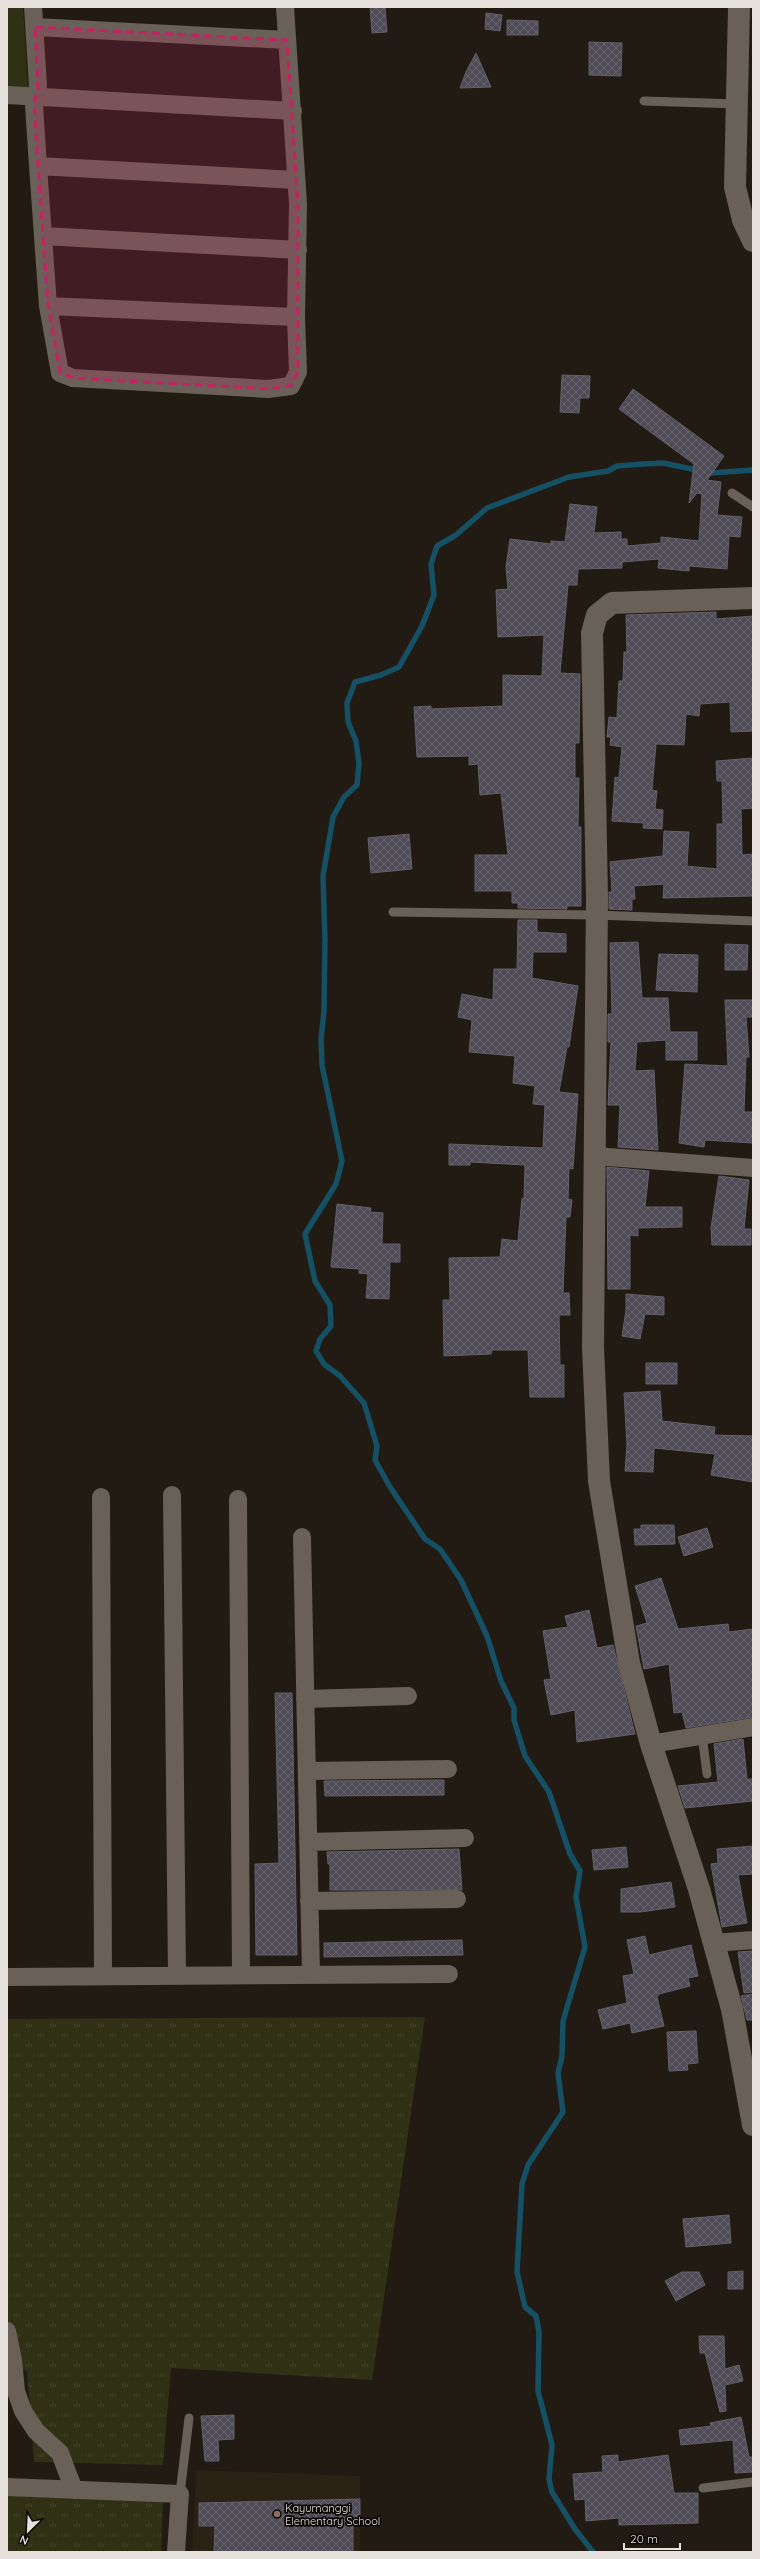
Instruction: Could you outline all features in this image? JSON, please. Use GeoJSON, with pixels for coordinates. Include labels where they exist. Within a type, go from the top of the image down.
{"type":"FeatureCollection","features":[{"type":"Feature","properties":{"kind":"street"},"geometry":{"type":"LineString","coordinates":[[34,7],[38,86],[34,105],[38,166],[48,306],[60,373],[74,378],[268,389],[291,386],[298,372],[296,317],[298,250],[296,180],[285,7]]}},
{"type":"Feature","properties":{"kind":"street"},"geometry":{"type":"LineString","coordinates":[[739,7],[735,187],[743,220],[753,241]]}},
{"type":"Feature","properties":{"kind":"street"},"geometry":{"type":"LineString","coordinates":[[35,27],[287,40]]}},
{"type":"Feature","properties":{"kind":"street"},"geometry":{"type":"LineString","coordinates":[[7,95],[36,95],[292,111]]}},
{"type":"Feature","properties":{"kind":"street"},"geometry":{"type":"LineString","coordinates":[[38,166],[296,180]]}},
{"type":"Feature","properties":{"kind":"street"},"geometry":{"type":"LineString","coordinates":[[43,236],[298,250]]}},
{"type":"Feature","properties":{"kind":"street"},"geometry":{"type":"LineString","coordinates":[[48,306],[296,317]]}},
{"type":"Feature","properties":{"kind":"street"},"geometry":{"type":"LineString","coordinates":[[753,598],[612,603],[597,615],[592,633],[597,915],[593,1348],[599,1481],[629,1663],[651,1744],[714,1943],[732,2009],[753,2125]]}},
{"type":"Feature","properties":{"kind":"street"},"geometry":{"type":"LineString","coordinates":[[595,1156],[753,1168]]}},
{"type":"Feature","properties":{"kind":"street"},"geometry":{"type":"LineString","coordinates":[[172,1495],[177,1976]]}},
{"type":"Feature","properties":{"kind":"street"},"geometry":{"type":"LineString","coordinates":[[101,1497],[103,1976]]}},
{"type":"Feature","properties":{"kind":"street"},"geometry":{"type":"LineString","coordinates":[[238,1499],[241,1975]]}},
{"type":"Feature","properties":{"kind":"street"},"geometry":{"type":"LineString","coordinates":[[302,1537],[311,1975]]}},
{"type":"Feature","properties":{"kind":"street"},"geometry":{"type":"LineString","coordinates":[[305,1699],[408,1696]]}},
{"type":"Feature","properties":{"kind":"street"},"geometry":{"type":"LineString","coordinates":[[651,1744],[753,1727]]}},
{"type":"Feature","properties":{"kind":"street"},"geometry":{"type":"LineString","coordinates":[[307,1771],[448,1769]]}},
{"type":"Feature","properties":{"kind":"street"},"geometry":{"type":"LineString","coordinates":[[308,1842],[465,1838]]}},
{"type":"Feature","properties":{"kind":"street"},"geometry":{"type":"LineString","coordinates":[[309,1901],[457,1899]]}},
{"type":"Feature","properties":{"kind":"street"},"geometry":{"type":"LineString","coordinates":[[714,1943],[753,1940]]}},
{"type":"Feature","properties":{"kind":"street"},"geometry":{"type":"LineString","coordinates":[[7,1977],[449,1974]]}},
{"type":"Feature","properties":{"kind":"street"},"geometry":{"type":"LineString","coordinates":[[7,2331],[13,2360],[16,2391],[23,2411],[36,2431],[60,2453],[74,2490]]}},
{"type":"Feature","properties":{"kind":"street"},"geometry":{"type":"LineString","coordinates":[[7,2487],[180,2494],[176,2552]]}},
{"type":"Feature","properties":{"kind":"lane"},"geometry":{"type":"LineString","coordinates":[[644,101],[737,104]]}},
{"type":"Feature","properties":{"kind":"lane"},"geometry":{"type":"LineString","coordinates":[[732,493],[753,507]]}},
{"type":"Feature","properties":{"kind":"lane"},"geometry":{"type":"LineString","coordinates":[[393,912],[597,915],[753,921]]}},
{"type":"Feature","properties":{"kind":"lane"},"geometry":{"type":"LineString","coordinates":[[702,1735],[707,1774]]}},
{"type":"Feature","properties":{"kind":"lane"},"geometry":{"type":"LineString","coordinates":[[180,2494],[189,2418]]}},
{"type":"Feature","properties":{"kind":"lane"},"geometry":{"type":"LineString","coordinates":[[703,2488],[753,2482]]}},
{"type":"Feature","properties":{"kind":"highlighted area"},"geometry":{"type":"Polygon","coordinates":[[[35,27],[287,40],[298,204],[298,372],[291,386],[268,389],[73,378],[60,373],[48,306],[34,105],[38,86],[35,27]]]}},
{"type":"Feature","properties":{"kind":"shaded area","name":"Kayumanggi Elementary School"},"geometry":{"type":"Polygon","coordinates":[[[196,2470],[360,2476],[360,2552],[192,2552],[196,2470]]]}},
{"type":"Feature","properties":{"kind":"green space"},"geometry":{"type":"Polygon","coordinates":[[[7,7],[23,7],[28,87],[7,87],[7,7]]]}},
{"type":"Feature","properties":{"kind":"green space"},"geometry":{"type":"Polygon","coordinates":[[[425,2017],[372,2380],[171,2368],[163,2465],[34,2462],[27,2370],[7,2370],[7,2019],[425,2017]]]}},
{"type":"Feature","properties":{"kind":"green space"},"geometry":{"type":"Polygon","coordinates":[[[7,2494],[163,2500],[161,2552],[7,2552],[7,2494]]]}},
{"type":"Feature","properties":{"kind":"building"},"geometry":{"type":"Polygon","coordinates":[[[370,7],[385,7],[387,32],[372,33],[370,7]]]}},
{"type":"Feature","properties":{"kind":"building"},"geometry":{"type":"Polygon","coordinates":[[[486,13],[502,15],[500,31],[485,29],[486,13]]]}},
{"type":"Feature","properties":{"kind":"building"},"geometry":{"type":"Polygon","coordinates":[[[507,20],[538,21],[538,35],[507,35],[507,20]]]}},
{"type":"Feature","properties":{"kind":"building"},"geometry":{"type":"Polygon","coordinates":[[[589,42],[622,43],[621,76],[589,75],[589,42]]]}},
{"type":"Feature","properties":{"kind":"building"},"geometry":{"type":"Polygon","coordinates":[[[476,53],[491,87],[460,88],[466,72],[476,53]]]}},
{"type":"Feature","properties":{"kind":"building"},"geometry":{"type":"Polygon","coordinates":[[[562,375],[590,376],[589,398],[580,398],[579,413],[560,412],[562,375]]]}},
{"type":"Feature","properties":{"kind":"building"},"geometry":{"type":"Polygon","coordinates":[[[633,389],[724,456],[707,480],[721,482],[717,515],[742,517],[740,537],[729,536],[727,569],[689,566],[689,571],[658,568],[659,559],[622,562],[622,568],[578,569],[577,585],[568,585],[560,673],[580,674],[579,743],[575,743],[575,778],[579,778],[578,827],[581,827],[581,906],[567,906],[567,909],[518,908],[518,903],[512,903],[512,891],[475,891],[475,855],[508,855],[501,793],[480,795],[478,764],[469,765],[469,756],[417,757],[414,707],[431,706],[431,709],[503,706],[503,675],[542,676],[544,635],[498,637],[496,590],[508,589],[506,567],[510,539],[551,544],[551,541],[565,542],[570,504],[597,507],[594,533],[621,532],[621,539],[627,539],[627,546],[661,543],[661,537],[699,541],[702,494],[697,493],[689,503],[694,464],[619,409],[633,389]]]}},
{"type":"Feature","properties":{"kind":"building"},"geometry":{"type":"Polygon","coordinates":[[[716,612],[716,619],[753,616],[753,731],[731,732],[730,702],[700,704],[699,716],[686,714],[684,745],[656,744],[652,790],[657,791],[655,809],[663,810],[662,829],[643,828],[644,823],[612,821],[615,777],[619,778],[622,747],[610,745],[611,737],[607,737],[609,717],[617,718],[619,681],[623,681],[624,652],[627,652],[626,615],[716,612]]]}},
{"type":"Feature","properties":{"kind":"building"},"geometry":{"type":"Polygon","coordinates":[[[753,758],[753,808],[741,809],[742,855],[753,854],[753,896],[663,898],[664,884],[634,886],[635,899],[632,899],[632,910],[609,909],[609,892],[612,892],[610,862],[663,856],[664,831],[689,832],[687,866],[717,869],[717,824],[723,824],[722,781],[717,781],[716,761],[753,758]]]}},
{"type":"Feature","properties":{"kind":"building"},"geometry":{"type":"Polygon","coordinates":[[[409,834],[412,869],[371,873],[368,838],[409,834]]]}},
{"type":"Feature","properties":{"kind":"building"},"geometry":{"type":"Polygon","coordinates":[[[518,920],[537,920],[537,932],[566,934],[566,952],[533,952],[532,978],[578,986],[569,1047],[567,1047],[559,1092],[578,1094],[573,1169],[569,1168],[568,1199],[572,1200],[570,1217],[566,1217],[563,1293],[569,1293],[570,1315],[559,1315],[560,1365],[564,1365],[564,1397],[530,1397],[528,1350],[492,1350],[491,1354],[444,1356],[443,1300],[450,1300],[449,1258],[500,1257],[502,1239],[518,1241],[522,1198],[524,1199],[525,1165],[470,1162],[470,1165],[449,1165],[449,1144],[543,1148],[545,1105],[533,1104],[535,1086],[513,1083],[515,1056],[469,1052],[472,1020],[458,1017],[462,994],[493,1000],[494,969],[517,969],[518,920]]]}},
{"type":"Feature","properties":{"kind":"building"},"geometry":{"type":"Polygon","coordinates":[[[638,942],[642,998],[668,998],[670,1032],[697,1032],[697,1060],[666,1060],[666,1040],[637,1042],[635,1071],[654,1070],[658,1150],[618,1147],[620,1105],[608,1105],[611,1042],[608,1042],[608,1014],[612,1014],[610,943],[638,942]]]}},
{"type":"Feature","properties":{"kind":"building"},"geometry":{"type":"Polygon","coordinates":[[[725,944],[748,945],[747,970],[725,970],[725,944]]]}},
{"type":"Feature","properties":{"kind":"building"},"geometry":{"type":"Polygon","coordinates":[[[659,954],[698,955],[697,992],[656,990],[659,954]]]}},
{"type":"Feature","properties":{"kind":"building"},"geometry":{"type":"Polygon","coordinates":[[[725,1000],[753,1000],[753,1017],[746,1017],[749,1057],[746,1057],[744,1112],[753,1112],[753,1143],[705,1140],[704,1147],[679,1143],[685,1064],[728,1066],[725,1000]]]}},
{"type":"Feature","properties":{"kind":"building"},"geometry":{"type":"Polygon","coordinates":[[[607,1167],[649,1171],[645,1207],[682,1207],[682,1227],[638,1228],[638,1236],[630,1235],[630,1289],[608,1289],[607,1167]]]}},
{"type":"Feature","properties":{"kind":"building"},"geometry":{"type":"Polygon","coordinates":[[[719,1176],[749,1180],[744,1229],[751,1229],[751,1245],[712,1245],[711,1228],[719,1176]]]}},
{"type":"Feature","properties":{"kind":"building"},"geometry":{"type":"Polygon","coordinates":[[[337,1204],[371,1208],[370,1212],[383,1213],[382,1244],[400,1244],[400,1262],[390,1262],[389,1299],[366,1298],[368,1274],[359,1273],[359,1269],[331,1267],[337,1204]]]}},
{"type":"Feature","properties":{"kind":"building"},"geometry":{"type":"Polygon","coordinates":[[[626,1294],[664,1297],[664,1315],[645,1314],[640,1339],[622,1336],[626,1310],[626,1294]]]}},
{"type":"Feature","properties":{"kind":"building"},"geometry":{"type":"Polygon","coordinates":[[[646,1363],[677,1363],[677,1384],[646,1384],[646,1363]]]}},
{"type":"Feature","properties":{"kind":"building"},"geometry":{"type":"Polygon","coordinates":[[[660,1391],[662,1421],[715,1427],[714,1435],[753,1436],[753,1482],[711,1475],[715,1454],[654,1448],[653,1472],[625,1471],[627,1445],[624,1393],[660,1391]]]}},
{"type":"Feature","properties":{"kind":"building"},"geometry":{"type":"Polygon","coordinates":[[[641,1525],[674,1525],[675,1544],[635,1545],[634,1529],[641,1529],[641,1525]]]}},
{"type":"Feature","properties":{"kind":"building"},"geometry":{"type":"Polygon","coordinates":[[[707,1528],[713,1547],[684,1556],[678,1537],[707,1528]]]}},
{"type":"Feature","properties":{"kind":"building"},"geometry":{"type":"Polygon","coordinates":[[[661,1578],[678,1629],[728,1624],[729,1632],[753,1629],[753,1717],[686,1728],[682,1712],[674,1713],[669,1664],[644,1669],[636,1626],[647,1623],[635,1586],[661,1578]]]}},
{"type":"Feature","properties":{"kind":"building"},"geometry":{"type":"Polygon","coordinates":[[[589,1610],[597,1648],[613,1645],[635,1734],[577,1742],[575,1710],[551,1715],[544,1680],[551,1679],[543,1631],[568,1627],[565,1616],[589,1610]]]}},
{"type":"Feature","properties":{"kind":"building"},"geometry":{"type":"Polygon","coordinates":[[[275,1693],[292,1693],[297,1955],[256,1955],[255,1864],[279,1863],[275,1693]]]}},
{"type":"Feature","properties":{"kind":"building"},"geometry":{"type":"Polygon","coordinates":[[[743,1739],[747,1779],[753,1779],[753,1801],[685,1808],[678,1786],[718,1782],[714,1744],[743,1739]]]}},
{"type":"Feature","properties":{"kind":"building"},"geometry":{"type":"Polygon","coordinates":[[[444,1780],[444,1795],[325,1796],[324,1781],[444,1780]]]}},
{"type":"Feature","properties":{"kind":"building"},"geometry":{"type":"Polygon","coordinates":[[[753,1846],[753,1874],[738,1875],[747,1923],[722,1927],[711,1864],[718,1863],[717,1849],[753,1846]]]}},
{"type":"Feature","properties":{"kind":"building"},"geometry":{"type":"Polygon","coordinates":[[[626,1847],[628,1867],[594,1870],[592,1850],[626,1847]]]}},
{"type":"Feature","properties":{"kind":"building"},"geometry":{"type":"Polygon","coordinates":[[[459,1849],[462,1890],[330,1890],[330,1864],[328,1864],[327,1852],[459,1849]]]}},
{"type":"Feature","properties":{"kind":"building"},"geometry":{"type":"Polygon","coordinates":[[[671,1882],[675,1907],[641,1912],[621,1912],[621,1889],[671,1882]]]}},
{"type":"Feature","properties":{"kind":"building"},"geometry":{"type":"Polygon","coordinates":[[[645,1936],[649,1955],[691,1945],[698,1976],[688,1978],[690,1986],[659,1994],[657,1997],[664,2026],[632,2033],[630,2023],[603,2029],[598,2010],[627,2003],[623,1976],[634,1974],[627,1940],[645,1936]]]}},
{"type":"Feature","properties":{"kind":"building"},"geometry":{"type":"Polygon","coordinates":[[[462,1940],[463,1955],[324,1957],[324,1943],[462,1940]]]}},
{"type":"Feature","properties":{"kind":"building"},"geometry":{"type":"Polygon","coordinates":[[[753,1951],[753,1992],[744,1993],[738,1952],[753,1951]]]}},
{"type":"Feature","properties":{"kind":"building"},"geometry":{"type":"Polygon","coordinates":[[[753,1994],[753,2020],[747,2020],[741,1996],[753,1994]]]}},
{"type":"Feature","properties":{"kind":"building"},"geometry":{"type":"Polygon","coordinates":[[[696,2031],[698,2063],[687,2064],[688,2070],[669,2071],[667,2032],[696,2031]]]}},
{"type":"Feature","properties":{"kind":"building"},"geometry":{"type":"Polygon","coordinates":[[[729,2215],[731,2243],[686,2247],[683,2219],[729,2215]]]}},
{"type":"Feature","properties":{"kind":"building"},"geometry":{"type":"Polygon","coordinates":[[[743,2271],[743,2289],[728,2289],[728,2272],[743,2271]]]}},
{"type":"Feature","properties":{"kind":"building"},"geometry":{"type":"Polygon","coordinates":[[[682,2272],[699,2272],[705,2285],[676,2301],[665,2281],[682,2272]]]}},
{"type":"Feature","properties":{"kind":"building"},"geometry":{"type":"Polygon","coordinates":[[[699,2336],[724,2336],[725,2369],[739,2365],[743,2381],[725,2385],[726,2411],[720,2412],[705,2353],[700,2353],[699,2336]]]}},
{"type":"Feature","properties":{"kind":"building"},"geometry":{"type":"Polygon","coordinates":[[[234,2415],[234,2439],[218,2440],[219,2461],[205,2461],[201,2416],[234,2415]]]}},
{"type":"Feature","properties":{"kind":"building"},"geometry":{"type":"Polygon","coordinates":[[[741,2417],[749,2457],[753,2457],[753,2472],[735,2473],[733,2440],[681,2445],[679,2430],[711,2426],[710,2423],[741,2417]]]}},
{"type":"Feature","properties":{"kind":"building"},"geometry":{"type":"Polygon","coordinates":[[[618,2455],[618,2462],[668,2455],[674,2493],[698,2493],[698,2523],[619,2525],[619,2518],[586,2521],[585,2499],[575,2500],[573,2474],[603,2472],[602,2456],[618,2455]]]}},
{"type":"Feature","properties":{"kind":"building"},"geometry":{"type":"Polygon","coordinates":[[[360,2499],[360,2525],[353,2525],[353,2552],[214,2552],[215,2526],[199,2526],[199,2503],[360,2499]]]}},
{"type":"Feature","properties":{"kind":"waterway"},"geometry":{"type":"LineString","coordinates":[[593,2552],[575,2529],[552,2492],[549,2479],[552,2445],[538,2391],[539,2332],[536,2316],[525,2307],[517,2272],[522,2184],[528,2165],[563,2112],[558,2073],[562,2056],[563,2021],[585,1947],[576,1897],[580,1871],[570,1854],[549,1792],[525,1756],[514,1720],[514,1708],[501,1681],[487,1636],[461,1580],[440,1549],[425,1539],[390,1487],[375,1460],[377,1446],[364,1403],[340,1376],[324,1364],[316,1351],[320,1339],[331,1326],[330,1305],[315,1281],[305,1234],[336,1184],[342,1161],[322,1065],[321,1039],[324,1011],[325,940],[323,876],[333,817],[344,797],[357,785],[359,763],[356,741],[348,722],[347,703],[355,682],[381,675],[399,667],[422,626],[434,595],[431,564],[437,546],[456,535],[487,508],[569,477],[608,471],[617,466],[663,463],[711,473],[753,470]]}},
{"type":"Feature","properties":{"kind":"place","name":"Kayumanggi Elementary School"},"geometry":{"type":"Point","coordinates":[277,2514]}}]}
